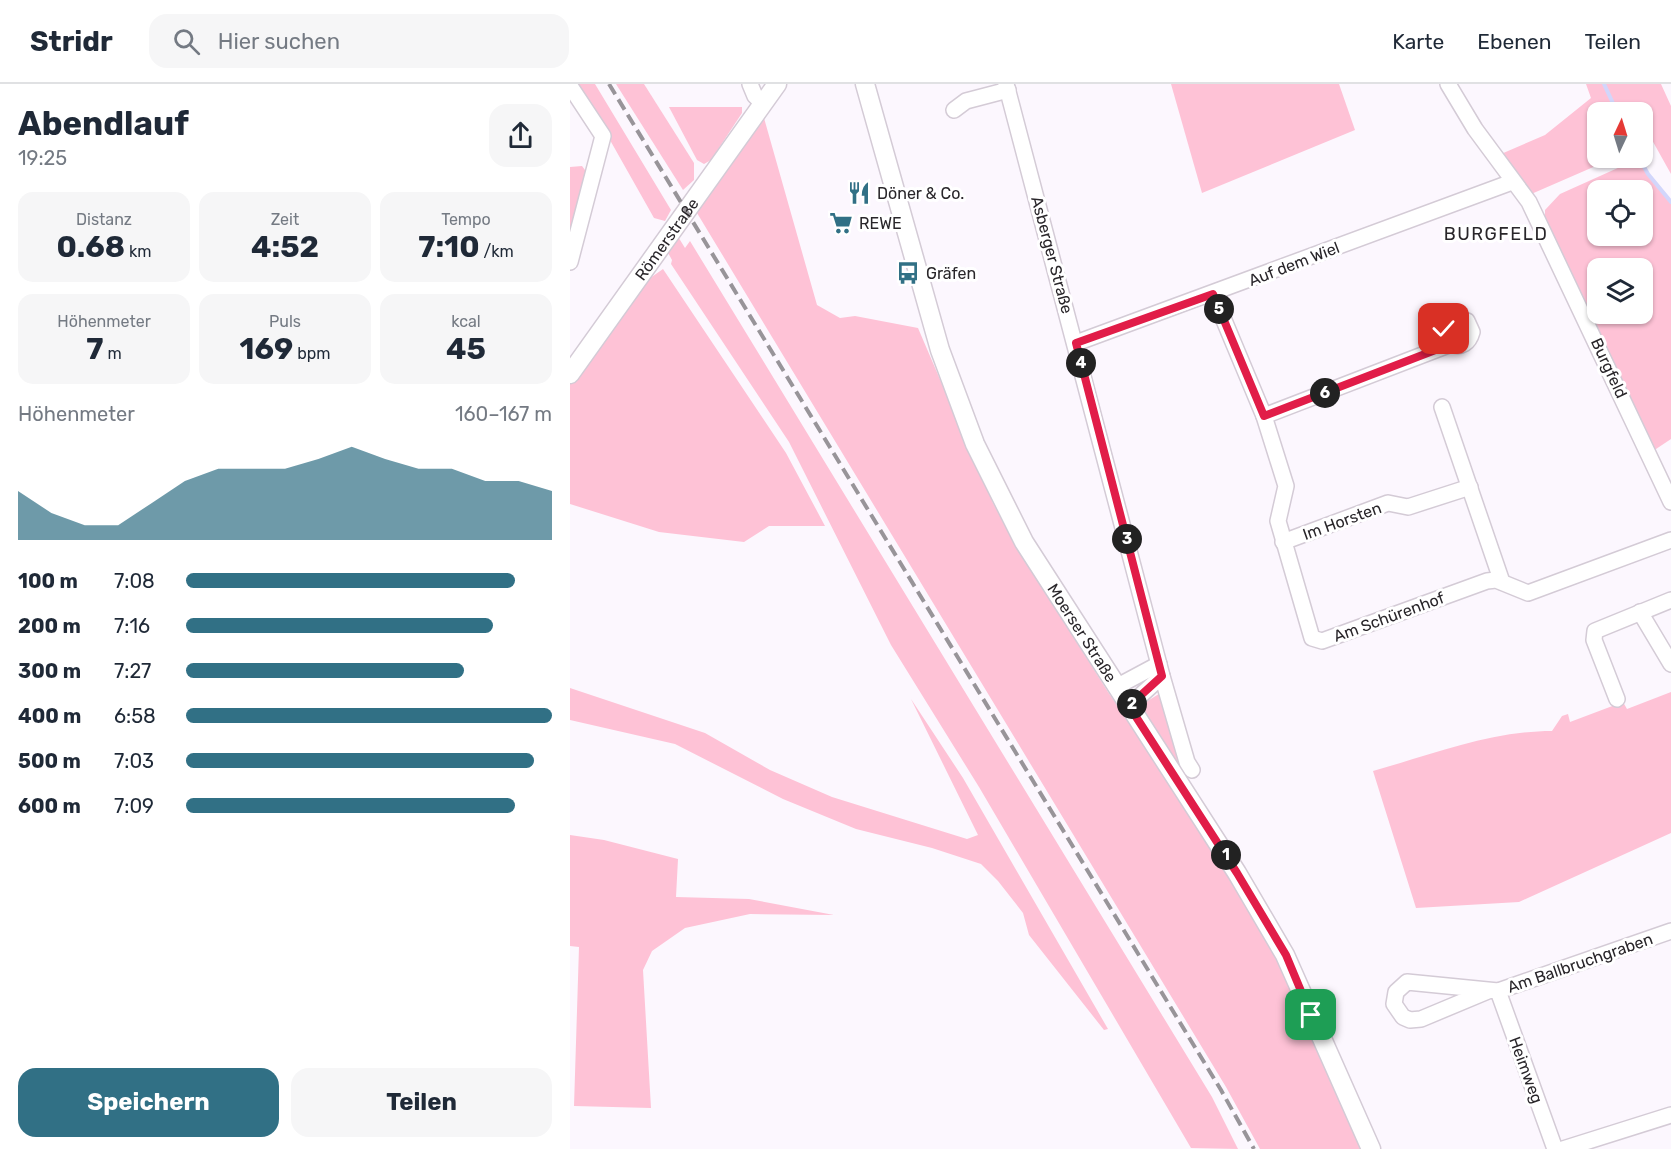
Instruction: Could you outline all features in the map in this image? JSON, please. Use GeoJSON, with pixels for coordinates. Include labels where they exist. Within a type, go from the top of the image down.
{"type":"FeatureCollection","features":[{"type":"Feature","properties":{"kind":"street"},"geometry":{"type":"LineString","coordinates":[[750,84],[751,90],[763,104]]}},
{"type":"Feature","properties":{"kind":"street","name":"Römerstraße"},"geometry":{"type":"LineString","coordinates":[[570,374],[777,84]]}},
{"type":"Feature","properties":{"kind":"street","name":"Moerser Straße"},"geometry":{"type":"LineString","coordinates":[[865,84],[930,319],[975,444],[1024,542],[1237,873],[1286,955],[1371,1149]]}},
{"type":"Feature","properties":{"kind":"street","name":"Burgfeld"},"geometry":{"type":"LineString","coordinates":[[1448,84],[1474,129],[1534,212],[1671,502]]}},
{"type":"Feature","properties":{"kind":"street"},"geometry":{"type":"LineString","coordinates":[[570,86],[603,136],[570,262]]}},
{"type":"Feature","properties":{"kind":"street","name":"Asberger Straße"},"geometry":{"type":"LineString","coordinates":[[954,110],[966,101],[1007,87],[1160,670],[1187,762],[1192,770]]}},
{"type":"Feature","properties":{"kind":"street","name":"Auf dem Wiel"},"geometry":{"type":"LineString","coordinates":[[1076,343],[1512,182]]}},
{"type":"Feature","properties":{"kind":"street","name":"Am Schürenhof"},"geometry":{"type":"LineString","coordinates":[[1213,294],[1264,416],[1286,486],[1278,521],[1312,638],[1322,641],[1487,580],[1502,582],[1528,593],[1671,540]]}},
{"type":"Feature","properties":{"kind":"street"},"geometry":{"type":"LineString","coordinates":[[1264,416],[1451,344]]}},
{"type":"Feature","properties":{"kind":"street"},"geometry":{"type":"LineString","coordinates":[[1442,407],[1502,582]]}},
{"type":"Feature","properties":{"kind":"street","name":"Im Horsten"},"geometry":{"type":"LineString","coordinates":[[1283,542],[1388,504],[1408,507],[1470,487]]}},
{"type":"Feature","properties":{"kind":"street"},"geometry":{"type":"LineString","coordinates":[[1617,699],[1594,640],[1595,631],[1671,600]]}},
{"type":"Feature","properties":{"kind":"street"},"geometry":{"type":"LineString","coordinates":[[1640,612],[1671,664]]}},
{"type":"Feature","properties":{"kind":"street"},"geometry":{"type":"LineString","coordinates":[[1116,687],[1160,670]]}},
{"type":"Feature","properties":{"kind":"street"},"geometry":{"type":"LineString","coordinates":[[1129,706],[1160,670]]}},
{"type":"Feature","properties":{"kind":"street","name":"Am Ballbruchgraben"},"geometry":{"type":"LineString","coordinates":[[1493,991],[1410,981],[1398,989],[1394,1004],[1403,1017],[1418,1020],[1493,991],[1671,931]]}},
{"type":"Feature","properties":{"kind":"street","name":"Heimweg"},"geometry":{"type":"LineString","coordinates":[[1493,991],[1555,1149]]}},
{"type":"Feature","properties":{"kind":"street"},"geometry":{"type":"LineString","coordinates":[[1563,1149],[1671,1115]]}},
{"type":"Feature","properties":{"kind":"shaded area"},"geometry":{"type":"Polygon","coordinates":[[[574,84],[595,84],[671,210],[665,221],[654,218],[606,133],[574,84]]]}},
{"type":"Feature","properties":{"kind":"shaded area"},"geometry":{"type":"Polygon","coordinates":[[[616,84],[644,84],[694,163],[694,180],[683,190],[616,84]]]}},
{"type":"Feature","properties":{"kind":"shaded area"},"geometry":{"type":"Polygon","coordinates":[[[1171,84],[1339,84],[1355,130],[1202,193],[1171,84]]]}},
{"type":"Feature","properties":{"kind":"shaded area"},"geometry":{"type":"Polygon","coordinates":[[[1452,84],[1457,84],[1501,154],[1545,135],[1591,98],[1586,84],[1661,84],[1671,106],[1671,174],[1653,142],[1653,102],[1587,102],[1587,168],[1591,168],[1529,195],[1452,84]]]}},
{"type":"Feature","properties":{"kind":"shaded area"},"geometry":{"type":"Polygon","coordinates":[[[669,107],[742,107],[742,113],[711,160],[704,164],[697,160],[669,107]]]}},
{"type":"Feature","properties":{"kind":"shaded area"},"geometry":{"type":"Polygon","coordinates":[[[764,118],[817,305],[840,318],[855,316],[918,328],[993,503],[1016,546],[1108,692],[1190,812],[1280,956],[1363,1149],[1260,1149],[1226,1087],[697,213],[764,118]]]}},
{"type":"Feature","properties":{"kind":"shaded area"},"geometry":{"type":"Polygon","coordinates":[[[582,166],[588,174],[570,245],[570,167],[582,166]]]}},
{"type":"Feature","properties":{"kind":"shaded area"},"geometry":{"type":"Polygon","coordinates":[[[1618,168],[1646,168],[1653,180],[1591,180],[1618,168]]]}},
{"type":"Feature","properties":{"kind":"shaded area"},"geometry":{"type":"Polygon","coordinates":[[[1653,180],[1671,201],[1671,439],[1653,451],[1594,324],[1653,324],[1653,258],[1587,258],[1587,309],[1545,219],[1545,210],[1560,194],[1587,182],[1587,246],[1653,246],[1653,180]]]}},
{"type":"Feature","properties":{"kind":"shaded area"},"geometry":{"type":"Polygon","coordinates":[[[677,235],[685,248],[690,241],[1212,1097],[1238,1149],[1191,1148],[979,787],[891,645],[789,442],[671,264],[672,260],[667,251],[677,235]]]}},
{"type":"Feature","properties":{"kind":"shaded area"},"geometry":{"type":"Polygon","coordinates":[[[663,269],[786,453],[825,526],[769,526],[744,542],[659,532],[570,504],[570,384],[643,283],[663,269]]]}},
{"type":"Feature","properties":{"kind":"shaded area"},"geometry":{"type":"Polygon","coordinates":[[[570,688],[705,733],[770,770],[832,797],[967,839],[978,835],[911,699],[963,778],[1108,1029],[1104,1030],[1029,935],[1023,913],[998,881],[981,864],[932,848],[856,829],[783,799],[675,744],[570,720],[570,688]]]}},
{"type":"Feature","properties":{"kind":"shaded area"},"geometry":{"type":"Polygon","coordinates":[[[1162,692],[1182,766],[1179,769],[1143,711],[1146,702],[1162,692]]]}},
{"type":"Feature","properties":{"kind":"shaded area"},"geometry":{"type":"Polygon","coordinates":[[[1671,692],[1671,833],[1519,902],[1416,908],[1373,771],[1484,739],[1552,731],[1562,716],[1568,714],[1570,722],[1623,702],[1627,709],[1671,692]]]}},
{"type":"Feature","properties":{"kind":"shaded area"},"geometry":{"type":"Polygon","coordinates":[[[570,835],[604,840],[678,859],[676,897],[749,899],[834,915],[750,914],[685,928],[652,951],[643,970],[651,1108],[574,1106],[579,947],[570,946],[570,835]]]}},
{"type":"Feature","properties":{"kind":"waterway"},"geometry":{"type":"LineString","coordinates":[[1604,84],[1612,102]]}},
{"type":"Feature","properties":{"kind":"waterway"},"geometry":{"type":"LineString","coordinates":[[1645,168],[1671,202]]}},
{"type":"Feature","properties":{"kind":"railway"},"geometry":{"type":"LineString","coordinates":[[609,84],[1221,1090],[1254,1149]]}},
{"type":"Feature","properties":{"kind":"place","name":"Döner & Co."},"geometry":{"type":"Point","coordinates":[859,193]}},
{"type":"Feature","properties":{"kind":"place","name":"REWE"},"geometry":{"type":"Point","coordinates":[841,223]}},
{"type":"Feature","properties":{"kind":"place","name":"Gräfen"},"geometry":{"type":"Point","coordinates":[908,273]}},
{"type":"Feature","properties":{"kind":"district","name":"BURGFELD"},"geometry":{"type":"Point","coordinates":[1496,234]}},
{"type":"Feature","properties":{"kind":"route"},"geometry":{"type":"LineString","coordinates":[[1311,1015],[1286,955],[1237,873],[1129,706],[1162,676],[1076,343],[1213,294],[1264,416],[1451,344],[1446,340],[1444,329]]}}]}
